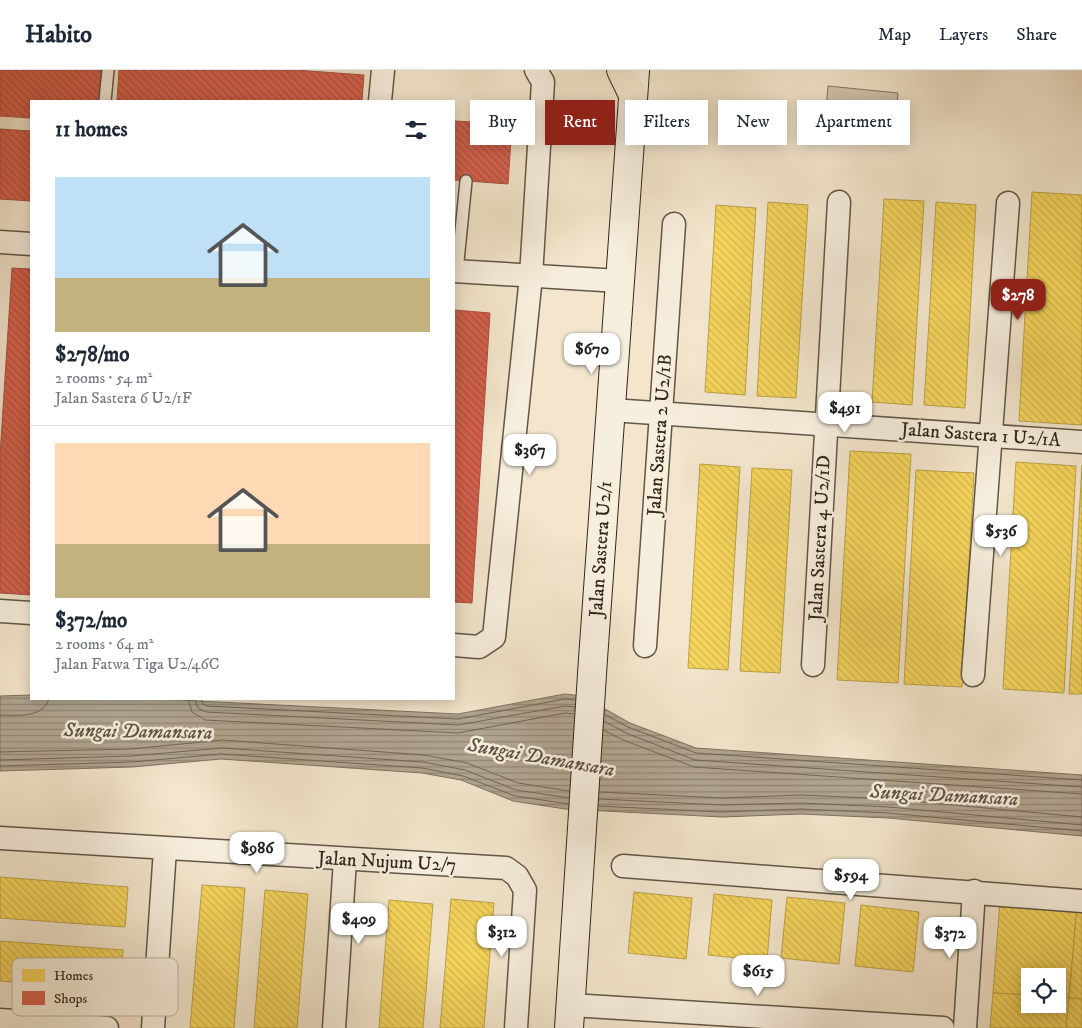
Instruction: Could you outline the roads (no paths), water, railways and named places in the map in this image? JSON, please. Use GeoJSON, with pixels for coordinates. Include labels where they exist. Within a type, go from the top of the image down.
{"type":"FeatureCollection","features":[{"type":"Feature","properties":{"kind":"main road"},"geometry":{"type":"LineString","coordinates":[[621,70],[634,82],[644,70]]}},
{"type":"Feature","properties":{"kind":"street"},"geometry":{"type":"LineString","coordinates":[[380,100],[383,70]]}},
{"type":"Feature","properties":{"kind":"street"},"geometry":{"type":"LineString","coordinates":[[455,646],[479,647],[494,637],[531,276],[543,82],[536,70]]}},
{"type":"Feature","properties":{"kind":"street","name":"Jalan Sastera U2/1"},"geometry":{"type":"LineString","coordinates":[[570,1016],[579,862],[634,82]]}},
{"type":"Feature","properties":{"kind":"street","name":"Jalan Sastera 4 U2/1D"},"geometry":{"type":"LineString","coordinates":[[813,665],[839,202]]}},
{"type":"Feature","properties":{"kind":"street"},"geometry":{"type":"LineString","coordinates":[[973,674],[1008,203]]}},
{"type":"Feature","properties":{"kind":"street","name":"Jalan Sastera 2 U2/1B"},"geometry":{"type":"LineString","coordinates":[[646,646],[674,224]]}},
{"type":"Feature","properties":{"kind":"street"},"geometry":{"type":"LineString","coordinates":[[0,242],[30,244]]}},
{"type":"Feature","properties":{"kind":"street"},"geometry":{"type":"LineString","coordinates":[[455,271],[619,282]]}},
{"type":"Feature","properties":{"kind":"street","name":"Jalan Sastera 1 U2/1A"},"geometry":{"type":"LineString","coordinates":[[611,410],[1082,442]]}},
{"type":"Feature","properties":{"kind":"street"},"geometry":{"type":"LineString","coordinates":[[0,611],[30,613]]}},
{"type":"Feature","properties":{"kind":"street","name":"Jalan Nujum U2/7"},"geometry":{"type":"LineString","coordinates":[[0,838],[506,868],[517,876],[525,890],[516,1028]]}},
{"type":"Feature","properties":{"kind":"street"},"geometry":{"type":"LineString","coordinates":[[158,958],[165,849]]}},
{"type":"Feature","properties":{"kind":"street"},"geometry":{"type":"LineString","coordinates":[[334,1028],[346,860]]}},
{"type":"Feature","properties":{"kind":"street"},"geometry":{"type":"LineString","coordinates":[[624,866],[974,891],[1082,901]]}},
{"type":"Feature","properties":{"kind":"street"},"geometry":{"type":"LineString","coordinates":[[965,1028],[974,891]]}},
{"type":"Feature","properties":{"kind":"street"},"geometry":{"type":"LineString","coordinates":[[570,1016],[943,1028]]}},
{"type":"Feature","properties":{"kind":"street"},"geometry":{"type":"LineString","coordinates":[[0,1020],[107,1028]]}},
{"type":"Feature","properties":{"kind":"lane"},"geometry":{"type":"LineString","coordinates":[[105,100],[108,70]]}},
{"type":"Feature","properties":{"kind":"lane"},"geometry":{"type":"LineString","coordinates":[[535,123],[542,120]]}},
{"type":"Feature","properties":{"kind":"lane"},"geometry":{"type":"LineString","coordinates":[[455,271],[466,181]]}},
{"type":"Feature","properties":{"kind":"water","name":"Sungai Damansara"},"geometry":{"type":"Polygon","coordinates":[[[565,694],[582,696],[630,723],[696,748],[1082,775],[1082,836],[888,818],[801,814],[722,817],[565,809],[513,801],[461,780],[422,773],[221,759],[132,767],[0,771],[0,696],[30,695],[30,700],[178,700],[458,714],[565,694]]]}}]}
